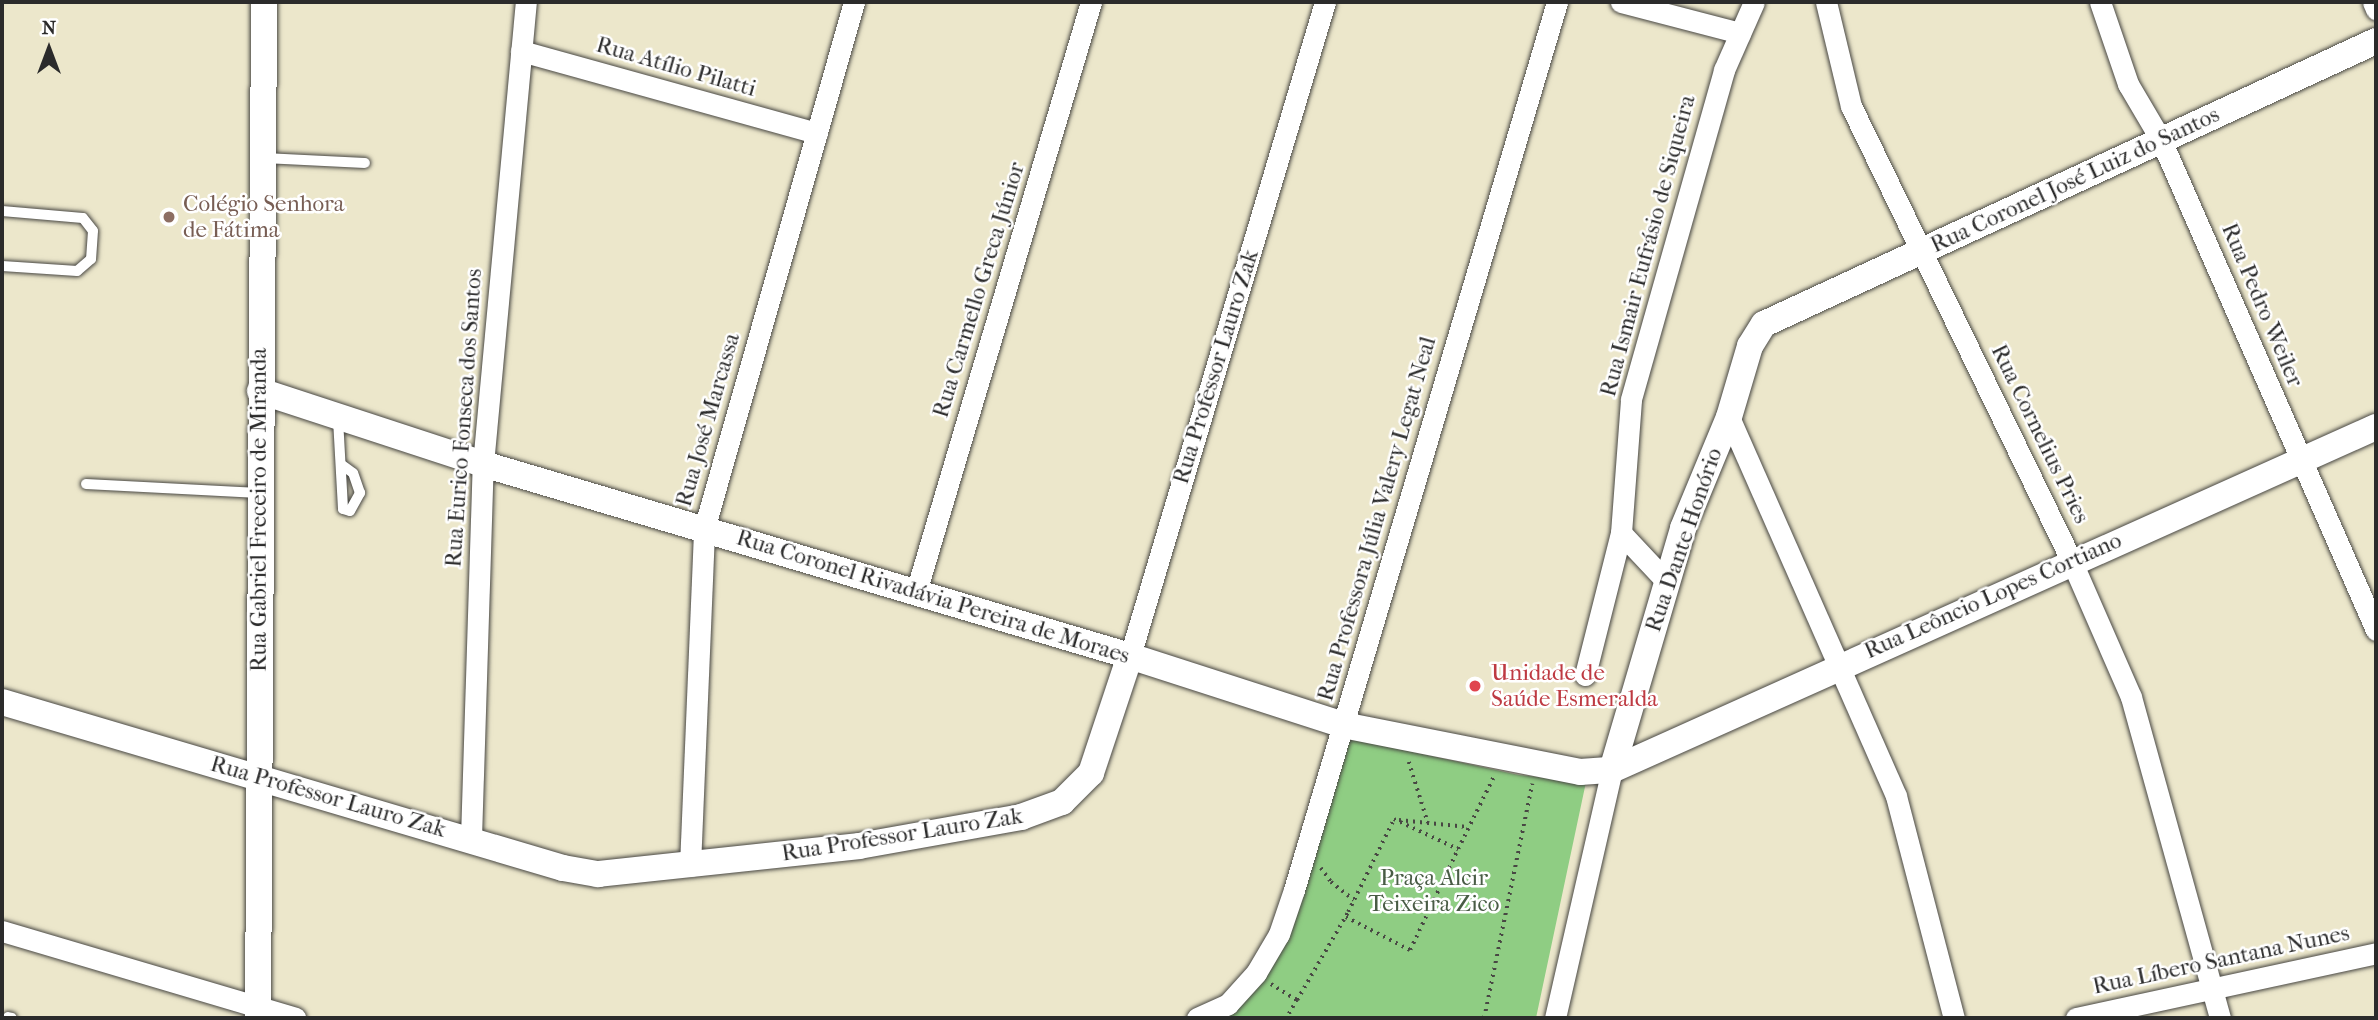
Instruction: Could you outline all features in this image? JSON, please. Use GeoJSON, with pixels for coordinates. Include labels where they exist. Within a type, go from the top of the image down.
{"type":"FeatureCollection","features":[{"type":"Feature","properties":{"kind":"street","name":"Rua Gabriel Freceiro de Miranda"},"geometry":{"type":"LineString","coordinates":[[258,1013],[264,2]]}},
{"type":"Feature","properties":{"kind":"street","name":"Rua Eurico Fonseca dos Santos"},"geometry":{"type":"LineString","coordinates":[[471,838],[483,464],[526,2]]}},
{"type":"Feature","properties":{"kind":"street","name":"Rua José Marcassa"},"geometry":{"type":"LineString","coordinates":[[690,866],[704,529],[854,2]]}},
{"type":"Feature","properties":{"kind":"street","name":"Rua Carmello Greca Júnior"},"geometry":{"type":"LineString","coordinates":[[916,592],[1091,2]]}},
{"type":"Feature","properties":{"kind":"street","name":"Rua Professor Lauro Zak"},"geometry":{"type":"LineString","coordinates":[[2,702],[598,874],[690,866],[973,827],[1021,817],[1062,802],[1091,773],[1130,656],[1325,2]]}},
{"type":"Feature","properties":{"kind":"street","name":"Rua Professora Júlia Valery Legat Neal"},"geometry":{"type":"LineString","coordinates":[[1197,1018],[1228,1004],[1256,973],[1279,934],[1557,2]]}},
{"type":"Feature","properties":{"kind":"street"},"geometry":{"type":"LineString","coordinates":[[1621,2],[1740,33]]}},
{"type":"Feature","properties":{"kind":"street","name":"Rua Ismair Eufrásio de Siqueira"},"geometry":{"type":"LineString","coordinates":[[1585,675],[1621,533],[1631,399],[1724,70],[1754,2]]}},
{"type":"Feature","properties":{"kind":"street","name":"Rua Cornelius Pries"},"geometry":{"type":"LineString","coordinates":[[1826,2],[1851,106],[2072,562],[2131,697],[2220,1018]]}},
{"type":"Feature","properties":{"kind":"street","name":"Rua Pedro Weiler"},"geometry":{"type":"LineString","coordinates":[[2100,2],[2128,84],[2161,140],[2376,631]]}},
{"type":"Feature","properties":{"kind":"street"},"geometry":{"type":"LineString","coordinates":[[2373,2],[2376,9]]}},
{"type":"Feature","properties":{"kind":"street","name":"Rua Coronel José Luiz do Santos"},"geometry":{"type":"LineString","coordinates":[[1775,318],[2376,41]]}},
{"type":"Feature","properties":{"kind":"street","name":"Rua Atílio Pilatti"},"geometry":{"type":"LineString","coordinates":[[521,51],[817,133]]}},
{"type":"Feature","properties":{"kind":"street","name":"Rua Dante Honório"},"geometry":{"type":"LineString","coordinates":[[1555,1018],[1612,770],[1662,577],[1729,417],[1753,339],[1775,318]]}},
{"type":"Feature","properties":{"kind":"street","name":"Rua Coronel Rivadávia Pereira de Moraes"},"geometry":{"type":"LineString","coordinates":[[260,391],[483,464],[1130,656],[1343,725],[1546,768],[1612,770]]}},
{"type":"Feature","properties":{"kind":"street"},"geometry":{"type":"LineString","coordinates":[[1729,417],[1836,666],[1896,796],[1954,1018]]}},
{"type":"Feature","properties":{"kind":"street","name":"Rua Leôncio Lopes Cortiano"},"geometry":{"type":"LineString","coordinates":[[1612,770],[1836,666],[2376,427]]}},
{"type":"Feature","properties":{"kind":"street"},"geometry":{"type":"LineString","coordinates":[[1621,533],[1662,577]]}},
{"type":"Feature","properties":{"kind":"street"},"geometry":{"type":"LineString","coordinates":[[2,931],[258,1013],[295,1018]]}},
{"type":"Feature","properties":{"kind":"street","name":"Rua Líbero Santana Nunes"},"geometry":{"type":"LineString","coordinates":[[2076,1018],[2376,953]]}},
{"type":"Feature","properties":{"kind":"lane"},"geometry":{"type":"LineString","coordinates":[[261,158],[365,163]]}},
{"type":"Feature","properties":{"kind":"lane"},"geometry":{"type":"LineString","coordinates":[[2,211],[83,218],[93,231],[91,259],[77,271],[2,266]]}},
{"type":"Feature","properties":{"kind":"lane"},"geometry":{"type":"LineString","coordinates":[[338,416],[342,464]]}},
{"type":"Feature","properties":{"kind":"lane"},"geometry":{"type":"LineString","coordinates":[[86,484],[260,493]]}},
{"type":"Feature","properties":{"kind":"path"},"geometry":{"type":"LineString","coordinates":[[1405,750],[1428,823]]}},
{"type":"Feature","properties":{"kind":"path"},"geometry":{"type":"LineString","coordinates":[[1345,916],[1410,950],[1497,770]]}},
{"type":"Feature","properties":{"kind":"path"},"geometry":{"type":"LineString","coordinates":[[1484,1018],[1534,776]]}},
{"type":"Feature","properties":{"kind":"path"},"geometry":{"type":"LineString","coordinates":[[1394,819],[1469,828]]}},
{"type":"Feature","properties":{"kind":"path"},"geometry":{"type":"LineString","coordinates":[[1394,819],[1458,849]]}},
{"type":"Feature","properties":{"kind":"path"},"geometry":{"type":"LineString","coordinates":[[1287,1018],[1354,900],[1394,819]]}},
{"type":"Feature","properties":{"kind":"path"},"geometry":{"type":"LineString","coordinates":[[1319,864],[1331,882],[1354,900]]}},
{"type":"Feature","properties":{"kind":"path"},"geometry":{"type":"LineString","coordinates":[[1264,992],[1270,983],[1297,1000]]}},
{"type":"Feature","properties":{"kind":"green space","name":"Praça Alcir Teixeira Zico"},"geometry":{"type":"Polygon","coordinates":[[[1348,738],[1519,775],[1586,782],[1536,1018],[1223,1018],[1261,982],[1348,738]]]}},
{"type":"Feature","properties":{"kind":"place","name":"Colégio Senhora de Fátima"},"geometry":{"type":"Point","coordinates":[169,217]}},
{"type":"Feature","properties":{"kind":"place","name":"Unidade de Saúde Esmeralda"},"geometry":{"type":"Point","coordinates":[1475,686]}}]}
